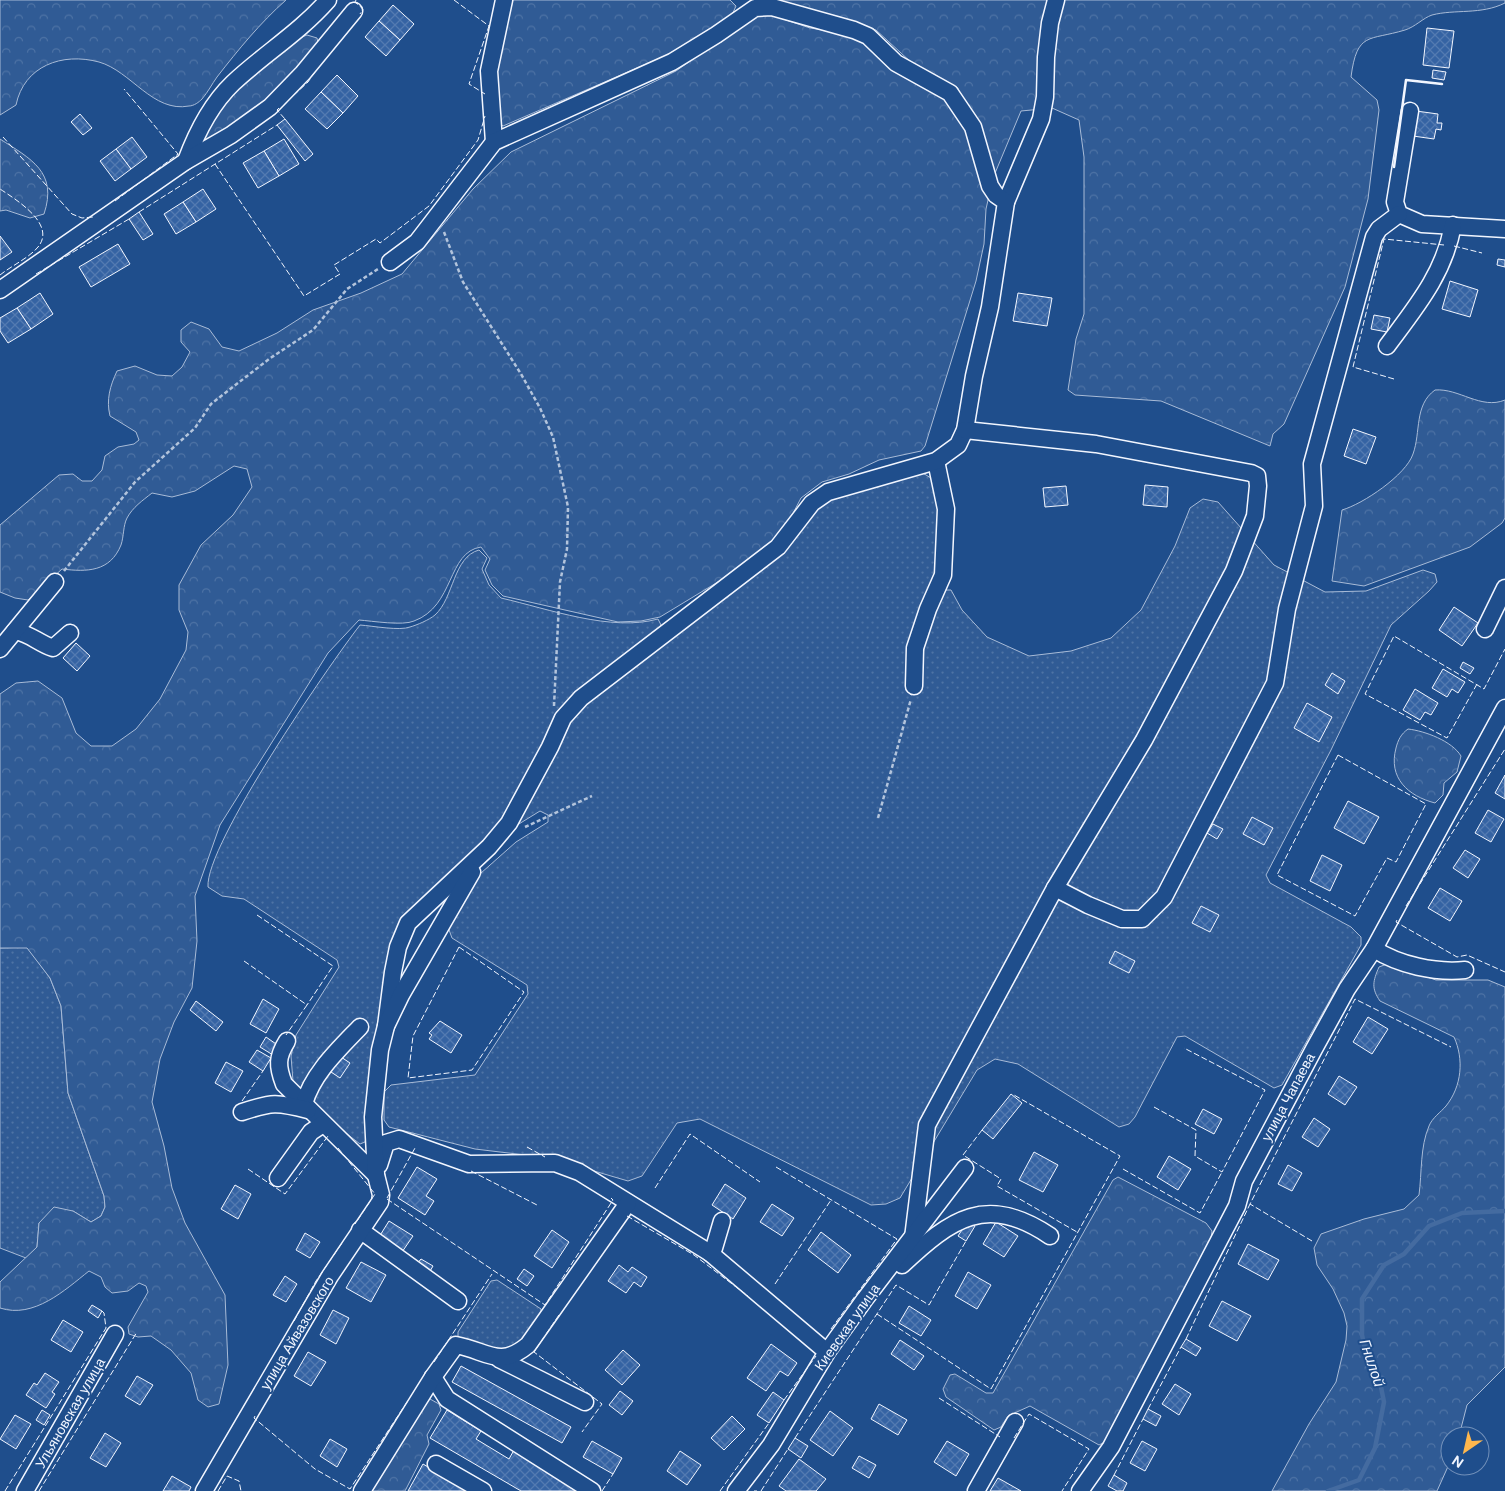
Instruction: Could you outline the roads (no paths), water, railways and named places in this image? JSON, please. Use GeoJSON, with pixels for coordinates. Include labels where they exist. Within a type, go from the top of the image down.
{"type":"FeatureCollection","features":[{"type":"Feature","properties":{"kind":"street"},"geometry":{"type":"LineString","coordinates":[[186,161],[206,117],[232,84],[300,30],[328,0]]}},
{"type":"Feature","properties":{"kind":"street"},"geometry":{"type":"LineString","coordinates":[[494,142],[489,72],[504,0]]}},
{"type":"Feature","properties":{"kind":"street"},"geometry":{"type":"LineString","coordinates":[[386,1026],[392,972],[398,947],[408,923],[489,847],[509,823],[550,747],[563,718],[581,698],[778,548],[812,503],[828,492],[936,461],[958,445],[965,430],[974,376],[990,307],[1006,202],[1041,119],[1045,97],[1046,57],[1056,0]]}},
{"type":"Feature","properties":{"kind":"street"},"geometry":{"type":"LineString","coordinates":[[390,262],[417,242],[494,142],[672,62],[755,8],[772,7],[854,30],[868,36],[896,63],[950,93],[972,127],[990,186],[996,195],[1006,202]]}},
{"type":"Feature","properties":{"kind":"street"},"geometry":{"type":"LineString","coordinates":[[0,290],[186,161],[231,135],[270,107],[303,73],[354,11]]}},
{"type":"Feature","properties":{"kind":"street"},"geometry":{"type":"LineString","coordinates":[[1410,111],[1395,202],[1399,214],[1422,224],[1505,229]]}},
{"type":"Feature","properties":{"kind":"street"},"geometry":{"type":"LineString","coordinates":[[1055,888],[1088,905],[1122,919],[1142,919],[1164,896],[1275,684],[1287,609],[1314,506],[1312,464],[1374,238],[1379,229],[1399,214]]}},
{"type":"Feature","properties":{"kind":"street"},"geometry":{"type":"LineString","coordinates":[[1387,346],[1414,310],[1444,262],[1453,225]]}},
{"type":"Feature","properties":{"kind":"street"},"geometry":{"type":"LineString","coordinates":[[913,1238],[927,1125],[1055,888],[1144,740],[1234,570],[1254,516],[1258,486],[1256,476],[1251,472],[1096,444],[965,430]]}},
{"type":"Feature","properties":{"kind":"street"},"geometry":{"type":"LineString","coordinates":[[914,686],[914,648],[943,575],[946,508],[936,461]]}},
{"type":"Feature","properties":{"kind":"street"},"geometry":{"type":"LineString","coordinates":[[0,649],[55,582]]}},
{"type":"Feature","properties":{"kind":"street"},"geometry":{"type":"LineString","coordinates":[[1485,629],[1505,588]]}},
{"type":"Feature","properties":{"kind":"street"},"geometry":{"type":"LineString","coordinates":[[15,631],[30,634],[42,644],[53,648],[70,633]]}},
{"type":"Feature","properties":{"kind":"street","name":"улица Чапаева"},"geometry":{"type":"LineString","coordinates":[[1080,1491],[1112,1447],[1237,1206],[1244,1181],[1347,989],[1374,949],[1505,708]]}},
{"type":"Feature","properties":{"kind":"street"},"geometry":{"type":"LineString","coordinates":[[386,1026],[448,911],[489,847]]}},
{"type":"Feature","properties":{"kind":"street"},"geometry":{"type":"LineString","coordinates":[[1374,949],[1387,958],[1445,972],[1465,970]]}},
{"type":"Feature","properties":{"kind":"street","name":"улица Айвазовского"},"geometry":{"type":"LineString","coordinates":[[204,1491],[326,1284],[380,1202],[381,1195],[376,1175],[374,1107],[380,1050],[386,1026]]}},
{"type":"Feature","properties":{"kind":"street"},"geometry":{"type":"LineString","coordinates":[[306,1107],[306,1094],[319,1074],[360,1027]]}},
{"type":"Feature","properties":{"kind":"street"},"geometry":{"type":"LineString","coordinates":[[287,1041],[280,1053],[277,1066],[284,1084],[376,1175],[386,1143],[399,1139],[468,1164],[555,1163],[591,1178],[710,1253],[827,1352]]}},
{"type":"Feature","properties":{"kind":"street"},"geometry":{"type":"LineString","coordinates":[[242,1112],[265,1104],[280,1102],[306,1107]]}},
{"type":"Feature","properties":{"kind":"street"},"geometry":{"type":"LineString","coordinates":[[278,1178],[311,1132],[324,1124]]}},
{"type":"Feature","properties":{"kind":"street","name":"Киевская улица"},"geometry":{"type":"LineString","coordinates":[[736,1491],[771,1445],[827,1352],[965,1168]]}},
{"type":"Feature","properties":{"kind":"street"},"geometry":{"type":"LineString","coordinates":[[499,1359],[517,1355],[528,1345],[628,1203]]}},
{"type":"Feature","properties":{"kind":"street"},"geometry":{"type":"LineString","coordinates":[[865,1299],[939,1232],[973,1216],[987,1212],[1035,1226],[1050,1236]]}},
{"type":"Feature","properties":{"kind":"street"},"geometry":{"type":"LineString","coordinates":[[710,1253],[714,1248],[722,1221]]}},
{"type":"Feature","properties":{"kind":"street"},"geometry":{"type":"LineString","coordinates":[[360,1230],[458,1301]]}},
{"type":"Feature","properties":{"kind":"street","name":"Ульяновская улица"},"geometry":{"type":"LineString","coordinates":[[25,1491],[115,1334]]}},
{"type":"Feature","properties":{"kind":"street"},"geometry":{"type":"LineString","coordinates":[[362,1491],[433,1377],[456,1346],[473,1349],[499,1359],[585,1402]]}},
{"type":"Feature","properties":{"kind":"street"},"geometry":{"type":"LineString","coordinates":[[433,1377],[447,1399],[592,1491]]}},
{"type":"Feature","properties":{"kind":"street"},"geometry":{"type":"LineString","coordinates":[[976,1491],[1015,1422]]}},
{"type":"Feature","properties":{"kind":"street"},"geometry":{"type":"LineString","coordinates":[[436,1464],[483,1491]]}},
{"type":"Feature","properties":{"kind":"waterway","name":"Гнилой"},"geometry":{"type":"LineString","coordinates":[[1328,1491],[1359,1480],[1375,1448],[1384,1402],[1380,1382],[1368,1362],[1362,1335],[1362,1299],[1384,1265],[1404,1254],[1429,1226],[1462,1213],[1505,1211]]}}]}
